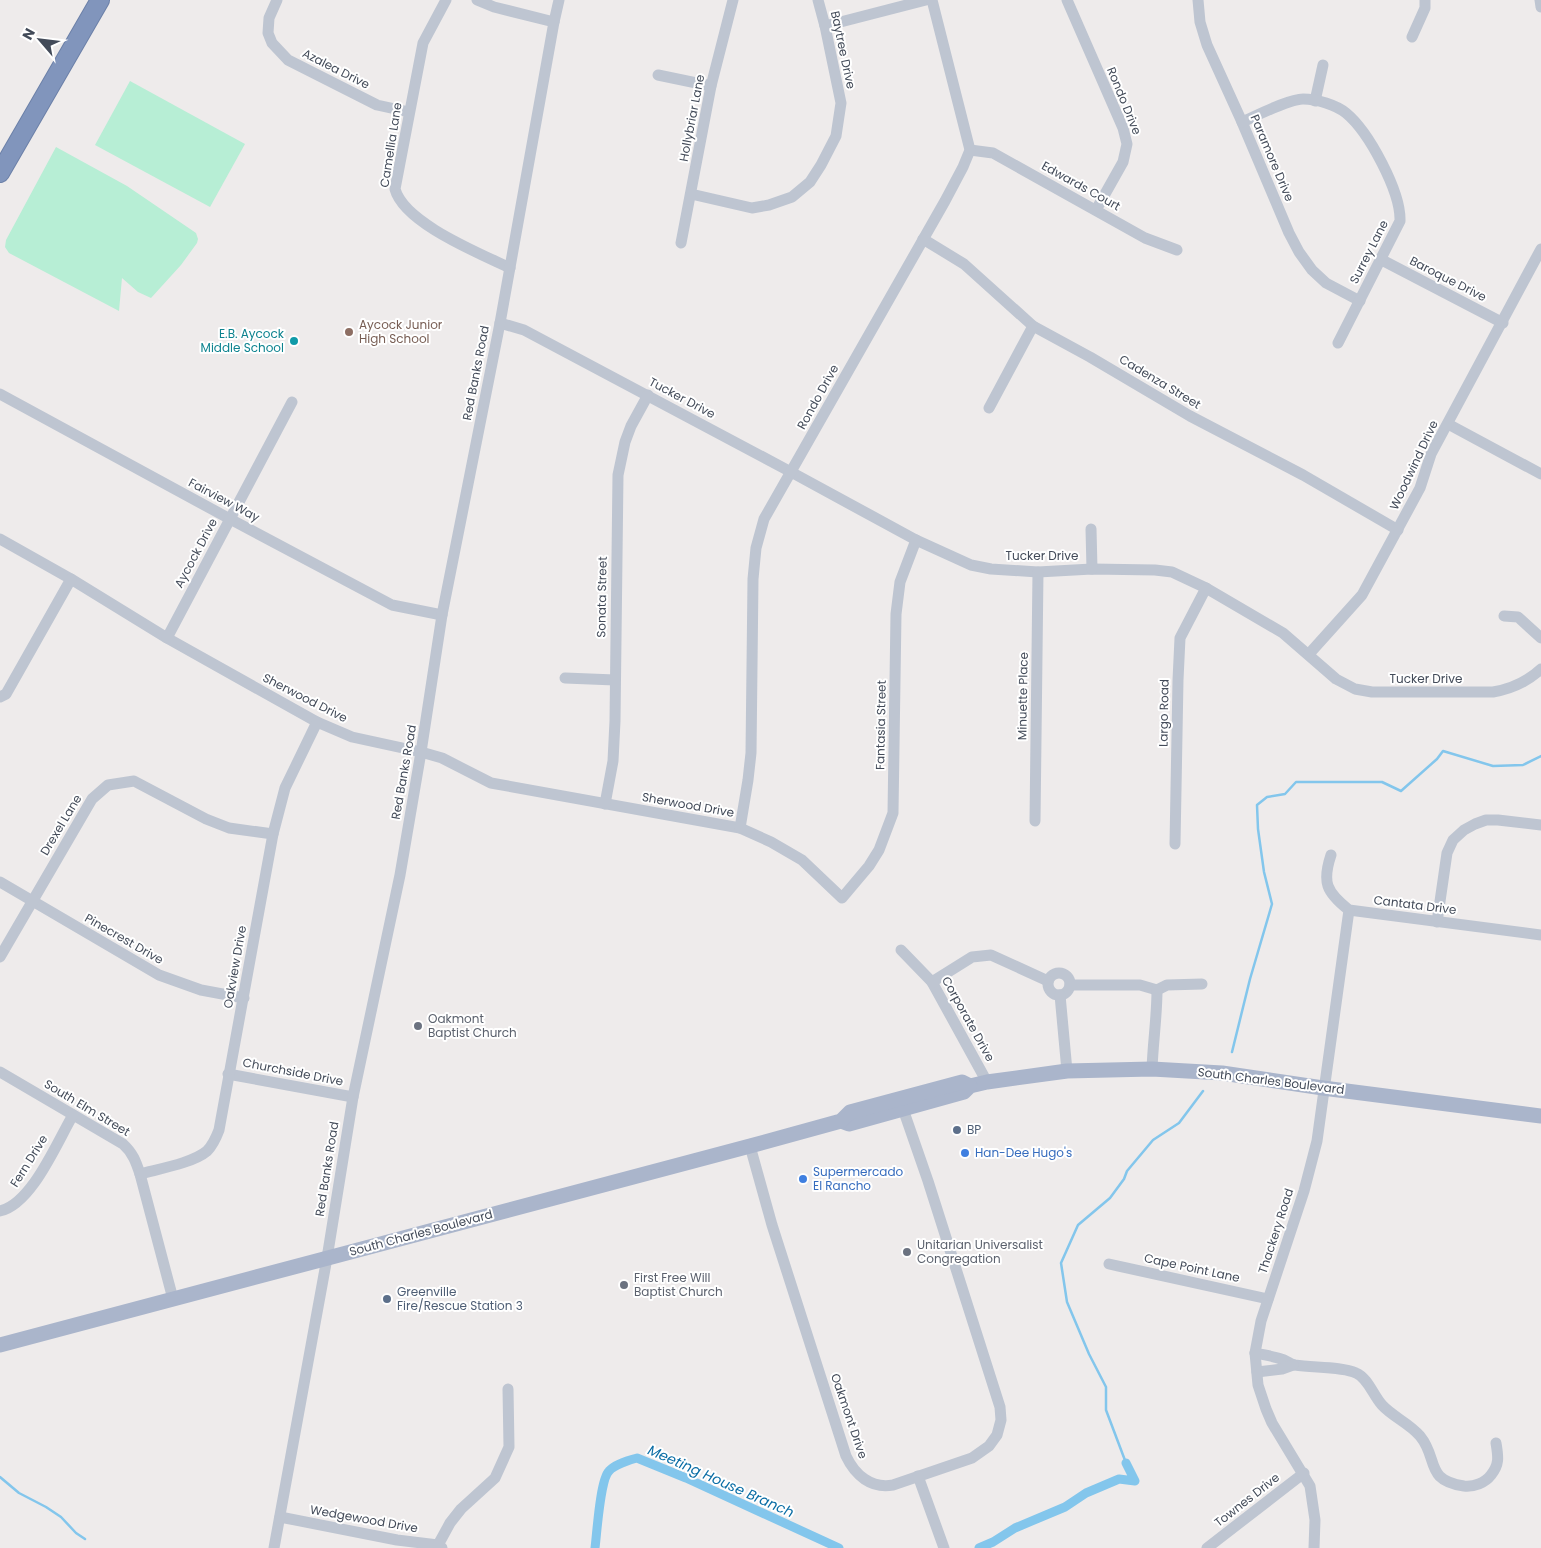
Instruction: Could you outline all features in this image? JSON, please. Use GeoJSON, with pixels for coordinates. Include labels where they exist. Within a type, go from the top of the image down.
{"type":"FeatureCollection","features":[{"type":"Feature","properties":{"kind":"highway"},"geometry":{"type":"LineString","coordinates":[[0,173],[100,0]]}},
{"type":"Feature","properties":{"kind":"main road","name":"South Charles Boulevard"},"geometry":{"type":"LineString","coordinates":[[848,1122],[850,1112],[884,1102],[964,1084],[1067,1071],[1152,1068],[1222,1073],[1541,1116]]}},
{"type":"Feature","properties":{"kind":"main road","name":"South Charles Boulevard"},"geometry":{"type":"LineString","coordinates":[[0,1345],[750,1146],[903,1109],[964,1092],[964,1084]]}},
{"type":"Feature","properties":{"kind":"street","name":"Azalea Drive"},"geometry":{"type":"LineString","coordinates":[[277,0],[269,18],[268,33],[272,44],[288,60],[377,105],[409,112]]}},
{"type":"Feature","properties":{"kind":"street","name":"Camellia Lane"},"geometry":{"type":"LineString","coordinates":[[446,0],[423,43],[395,189],[397,198],[427,225],[510,268]]}},
{"type":"Feature","properties":{"kind":"street"},"geometry":{"type":"LineString","coordinates":[[477,0],[494,7],[554,22]]}},
{"type":"Feature","properties":{"kind":"street","name":"Red Banks Road"},"geometry":{"type":"LineString","coordinates":[[274,1548],[353,1097],[400,875],[442,616],[500,323],[559,0]]}},
{"type":"Feature","properties":{"kind":"street","name":"Hollybriar Lane"},"geometry":{"type":"LineString","coordinates":[[681,243],[711,86],[733,0]]}},
{"type":"Feature","properties":{"kind":"street","name":"Baytree Drive"},"geometry":{"type":"LineString","coordinates":[[691,194],[752,208],[769,205],[792,197],[810,182],[836,136],[841,103],[818,0]]}},
{"type":"Feature","properties":{"kind":"street"},"geometry":{"type":"LineString","coordinates":[[825,26],[926,0]]}},
{"type":"Feature","properties":{"kind":"street"},"geometry":{"type":"LineString","coordinates":[[932,0],[970,150]]}},
{"type":"Feature","properties":{"kind":"street","name":"Rondo Drive"},"geometry":{"type":"LineString","coordinates":[[1067,0],[1123,128],[1127,144],[1123,162],[1096,210]]}},
{"type":"Feature","properties":{"kind":"street","name":"Paramore Drive"},"geometry":{"type":"LineString","coordinates":[[1198,0],[1200,22],[1207,45],[1299,252],[1312,270],[1326,283],[1360,301]]}},
{"type":"Feature","properties":{"kind":"street"},"geometry":{"type":"LineString","coordinates":[[1412,36],[1425,8],[1425,0]]}},
{"type":"Feature","properties":{"kind":"street"},"geometry":{"type":"LineString","coordinates":[[1540,0],[1541,7]]}},
{"type":"Feature","properties":{"kind":"street"},"geometry":{"type":"LineString","coordinates":[[1314,101],[1323,65]]}},
{"type":"Feature","properties":{"kind":"street"},"geometry":{"type":"LineString","coordinates":[[658,75],[711,86]]}},
{"type":"Feature","properties":{"kind":"street","name":"Surrey Lane"},"geometry":{"type":"LineString","coordinates":[[1242,122],[1273,108],[1302,99],[1334,106],[1346,113],[1357,125],[1376,154],[1396,196],[1400,211],[1400,221],[1338,343]]}},
{"type":"Feature","properties":{"kind":"street","name":"Edwards Court"},"geometry":{"type":"LineString","coordinates":[[970,150],[993,153],[1144,238],[1177,250]]}},
{"type":"Feature","properties":{"kind":"street","name":"Rondo Drive"},"geometry":{"type":"LineString","coordinates":[[740,828],[751,753],[752,579],[756,548],[764,519],[923,239],[963,167],[970,150]]}},
{"type":"Feature","properties":{"kind":"street","name":"Cadenza Street"},"geometry":{"type":"LineString","coordinates":[[923,239],[944,250],[964,264],[1033,326],[1190,416],[1303,475],[1398,530]]}},
{"type":"Feature","properties":{"kind":"street","name":"Woodwind Drive"},"geometry":{"type":"LineString","coordinates":[[1309,654],[1362,594],[1420,488],[1432,454],[1541,249]]}},
{"type":"Feature","properties":{"kind":"street","name":"Baroque Drive"},"geometry":{"type":"LineString","coordinates":[[1380,259],[1503,323]]}},
{"type":"Feature","properties":{"kind":"street","name":"Tucker Drive"},"geometry":{"type":"LineString","coordinates":[[500,323],[524,330],[916,540],[971,564],[991,569],[1038,572],[1092,569],[1172,572],[1206,588],[1283,632],[1345,685],[1372,692],[1493,692],[1505,690],[1522,683],[1541,669]]}},
{"type":"Feature","properties":{"kind":"street"},"geometry":{"type":"LineString","coordinates":[[989,408],[1033,326]]}},
{"type":"Feature","properties":{"kind":"street","name":"Fairview Way"},"geometry":{"type":"LineString","coordinates":[[0,394],[392,605],[442,616]]}},
{"type":"Feature","properties":{"kind":"street","name":"Sonata Street"},"geometry":{"type":"LineString","coordinates":[[605,804],[613,761],[618,475],[631,426],[648,395]]}},
{"type":"Feature","properties":{"kind":"street","name":"Aycock Drive"},"geometry":{"type":"LineString","coordinates":[[167,638],[292,402]]}},
{"type":"Feature","properties":{"kind":"street"},"geometry":{"type":"LineString","coordinates":[[1448,424],[1541,474]]}},
{"type":"Feature","properties":{"kind":"street"},"geometry":{"type":"LineString","coordinates":[[1091,529],[1092,569]]}},
{"type":"Feature","properties":{"kind":"street","name":"Sherwood Drive"},"geometry":{"type":"LineString","coordinates":[[0,539],[71,579],[167,638],[317,722],[352,737],[442,758],[491,783],[740,828],[772,842],[802,860],[842,898]]}},
{"type":"Feature","properties":{"kind":"street","name":"Fantasia Street"},"geometry":{"type":"LineString","coordinates":[[842,898],[869,866],[879,850],[893,813],[896,614],[900,582],[916,540]]}},
{"type":"Feature","properties":{"kind":"street","name":"Minuette Place"},"geometry":{"type":"LineString","coordinates":[[1035,821],[1038,572]]}},
{"type":"Feature","properties":{"kind":"street"},"geometry":{"type":"LineString","coordinates":[[0,697],[6,694],[71,579]]}},
{"type":"Feature","properties":{"kind":"street","name":"Largo Road"},"geometry":{"type":"LineString","coordinates":[[1175,844],[1180,638],[1206,588]]}},
{"type":"Feature","properties":{"kind":"street"},"geometry":{"type":"LineString","coordinates":[[1504,616],[1518,618],[1541,638]]}},
{"type":"Feature","properties":{"kind":"street"},"geometry":{"type":"LineString","coordinates":[[565,678],[615,680]]}},
{"type":"Feature","properties":{"kind":"street","name":"Oakview Drive"},"geometry":{"type":"LineString","coordinates":[[140,1174],[183,1163],[206,1152],[214,1142],[219,1130],[273,834],[285,788],[317,722]]}},
{"type":"Feature","properties":{"kind":"street","name":"Drexel Lane"},"geometry":{"type":"LineString","coordinates":[[0,957],[92,799],[108,786],[134,780],[206,820],[229,828],[273,834]]}},
{"type":"Feature","properties":{"kind":"street"},"geometry":{"type":"LineString","coordinates":[[1437,922],[1447,853],[1453,840],[1464,830],[1486,820],[1541,826]]}},
{"type":"Feature","properties":{"kind":"street"},"geometry":{"type":"LineString","coordinates":[[1331,855],[1326,871],[1327,882],[1331,894],[1349,910]]}},
{"type":"Feature","properties":{"kind":"street","name":"Pinecrest Drive"},"geometry":{"type":"LineString","coordinates":[[0,882],[159,975],[201,990],[244,998]]}},
{"type":"Feature","properties":{"kind":"street","name":"Cantata Drive"},"geometry":{"type":"LineString","coordinates":[[1349,910],[1541,934]]}},
{"type":"Feature","properties":{"kind":"street","name":"Thackery Road"},"geometry":{"type":"LineString","coordinates":[[1314,1548],[1315,1520],[1313,1498],[1304,1474],[1269,1416],[1260,1391],[1255,1353],[1261,1321],[1310,1171],[1317,1141],[1349,910]]}},
{"type":"Feature","properties":{"kind":"street","name":"Corporate Drive"},"geometry":{"type":"LineString","coordinates":[[901,950],[932,982],[987,1082]]}},
{"type":"Feature","properties":{"kind":"street"},"geometry":{"type":"LineString","coordinates":[[932,982],[972,957],[991,955],[1048,981]]}},
{"type":"Feature","properties":{"kind":"street"},"geometry":{"type":"LineString","coordinates":[[1055,973],[1062,973],[1068,978],[1070,985],[1067,992],[1060,995],[1050,991],[1047,984],[1055,973]]}},
{"type":"Feature","properties":{"kind":"street"},"geometry":{"type":"LineString","coordinates":[[1070,985],[1140,985],[1156,990],[1167,984],[1202,984]]}},
{"type":"Feature","properties":{"kind":"street"},"geometry":{"type":"LineString","coordinates":[[1152,1068],[1156,990]]}},
{"type":"Feature","properties":{"kind":"street"},"geometry":{"type":"LineString","coordinates":[[1060,995],[1067,1071]]}},
{"type":"Feature","properties":{"kind":"street","name":"South Elm Street"},"geometry":{"type":"LineString","coordinates":[[0,1072],[123,1144],[134,1158],[173,1298]]}},
{"type":"Feature","properties":{"kind":"street","name":"Churchside Drive"},"geometry":{"type":"LineString","coordinates":[[228,1074],[353,1097]]}},
{"type":"Feature","properties":{"kind":"street","name":"Oakmont Drive"},"geometry":{"type":"LineString","coordinates":[[750,1146],[772,1224],[846,1456],[852,1468],[871,1483],[884,1486],[893,1485],[972,1458],[989,1446],[997,1435],[1001,1420],[1000,1407],[930,1187],[903,1109]]}},
{"type":"Feature","properties":{"kind":"street","name":"Fern Drive"},"geometry":{"type":"LineString","coordinates":[[0,1211],[9,1209],[22,1199],[33,1186],[73,1115]]}},
{"type":"Feature","properties":{"kind":"street","name":"Cape Point Lane"},"geometry":{"type":"LineString","coordinates":[[1109,1264],[1268,1299]]}},
{"type":"Feature","properties":{"kind":"street"},"geometry":{"type":"LineString","coordinates":[[1255,1353],[1282,1359],[1293,1365],[1347,1370],[1357,1373],[1364,1379],[1380,1403],[1421,1437],[1426,1445],[1435,1471],[1450,1483],[1470,1487],[1488,1478],[1496,1469],[1499,1460],[1496,1443]]}},
{"type":"Feature","properties":{"kind":"street"},"geometry":{"type":"LineString","coordinates":[[1257,1372],[1282,1369],[1293,1365]]}},
{"type":"Feature","properties":{"kind":"street"},"geometry":{"type":"LineString","coordinates":[[440,1546],[450,1523],[461,1509],[476,1493],[495,1478],[509,1447],[508,1389]]}},
{"type":"Feature","properties":{"kind":"street","name":"Townes Drive"},"geometry":{"type":"LineString","coordinates":[[1207,1548],[1304,1474]]}},
{"type":"Feature","properties":{"kind":"street"},"geometry":{"type":"LineString","coordinates":[[918,1476],[944,1548]]}},
{"type":"Feature","properties":{"kind":"street","name":"Wedgewood Drive"},"geometry":{"type":"LineString","coordinates":[[280,1516],[397,1540],[440,1546]]}},
{"type":"Feature","properties":{"kind":"green space"},"geometry":{"type":"Polygon","coordinates":[[[130,81],[245,144],[210,207],[95,145],[130,81]]]}},
{"type":"Feature","properties":{"kind":"green space"},"geometry":{"type":"Polygon","coordinates":[[[56,147],[127,186],[196,233],[197,243],[181,265],[151,298],[138,292],[122,278],[119,311],[9,253],[5,247],[6,240],[56,147]]]}},
{"type":"Feature","properties":{"kind":"waterway","name":"Meeting House Branch"},"geometry":{"type":"LineString","coordinates":[[1232,1052],[1250,979],[1272,904],[1264,872],[1257,805],[1267,797],[1285,794],[1296,782],[1382,782],[1401,791],[1437,759],[1443,751],[1493,766],[1523,765],[1541,756]]}},
{"type":"Feature","properties":{"kind":"waterway","name":"Meeting House Branch"},"geometry":{"type":"LineString","coordinates":[[1126,1463],[1106,1410],[1106,1387],[1089,1354],[1067,1302],[1061,1263],[1078,1225],[1110,1198],[1124,1179],[1127,1171],[1153,1140],[1179,1123],[1203,1091]]}},
{"type":"Feature","properties":{"kind":"waterway","name":"Meeting House Branch"},"geometry":{"type":"LineString","coordinates":[[595,1548],[601,1495],[606,1476],[614,1467],[637,1458],[686,1478],[839,1548]]}},
{"type":"Feature","properties":{"kind":"waterway","name":"Meeting House Branch"},"geometry":{"type":"LineString","coordinates":[[979,1548],[993,1542],[1015,1528],[1065,1507],[1086,1493],[1119,1479],[1135,1481],[1126,1463]]}},
{"type":"Feature","properties":{"kind":"waterway"},"geometry":{"type":"LineString","coordinates":[[0,1477],[19,1493],[61,1517],[76,1533],[85,1539]]}},
{"type":"Feature","properties":{"kind":"place","name":"Aycock Junior High School"},"geometry":{"type":"Point","coordinates":[349,332]}},
{"type":"Feature","properties":{"kind":"place","name":"E.B. Aycock Middle School"},"geometry":{"type":"Point","coordinates":[294,341]}},
{"type":"Feature","properties":{"kind":"place","name":"Oakmont Baptist Church"},"geometry":{"type":"Point","coordinates":[418,1026]}},
{"type":"Feature","properties":{"kind":"place","name":"BP"},"geometry":{"type":"Point","coordinates":[957,1130]}},
{"type":"Feature","properties":{"kind":"place","name":"Han-Dee Hugo's"},"geometry":{"type":"Point","coordinates":[965,1153]}},
{"type":"Feature","properties":{"kind":"place","name":"Supermercado El Rancho"},"geometry":{"type":"Point","coordinates":[803,1179]}},
{"type":"Feature","properties":{"kind":"place","name":"Unitarian Universalist Congregation"},"geometry":{"type":"Point","coordinates":[907,1252]}},
{"type":"Feature","properties":{"kind":"place","name":"First Free Will Baptist Church"},"geometry":{"type":"Point","coordinates":[624,1285]}},
{"type":"Feature","properties":{"kind":"place","name":"Greenville Fire/Rescue Station 3"},"geometry":{"type":"Point","coordinates":[387,1299]}}]}
